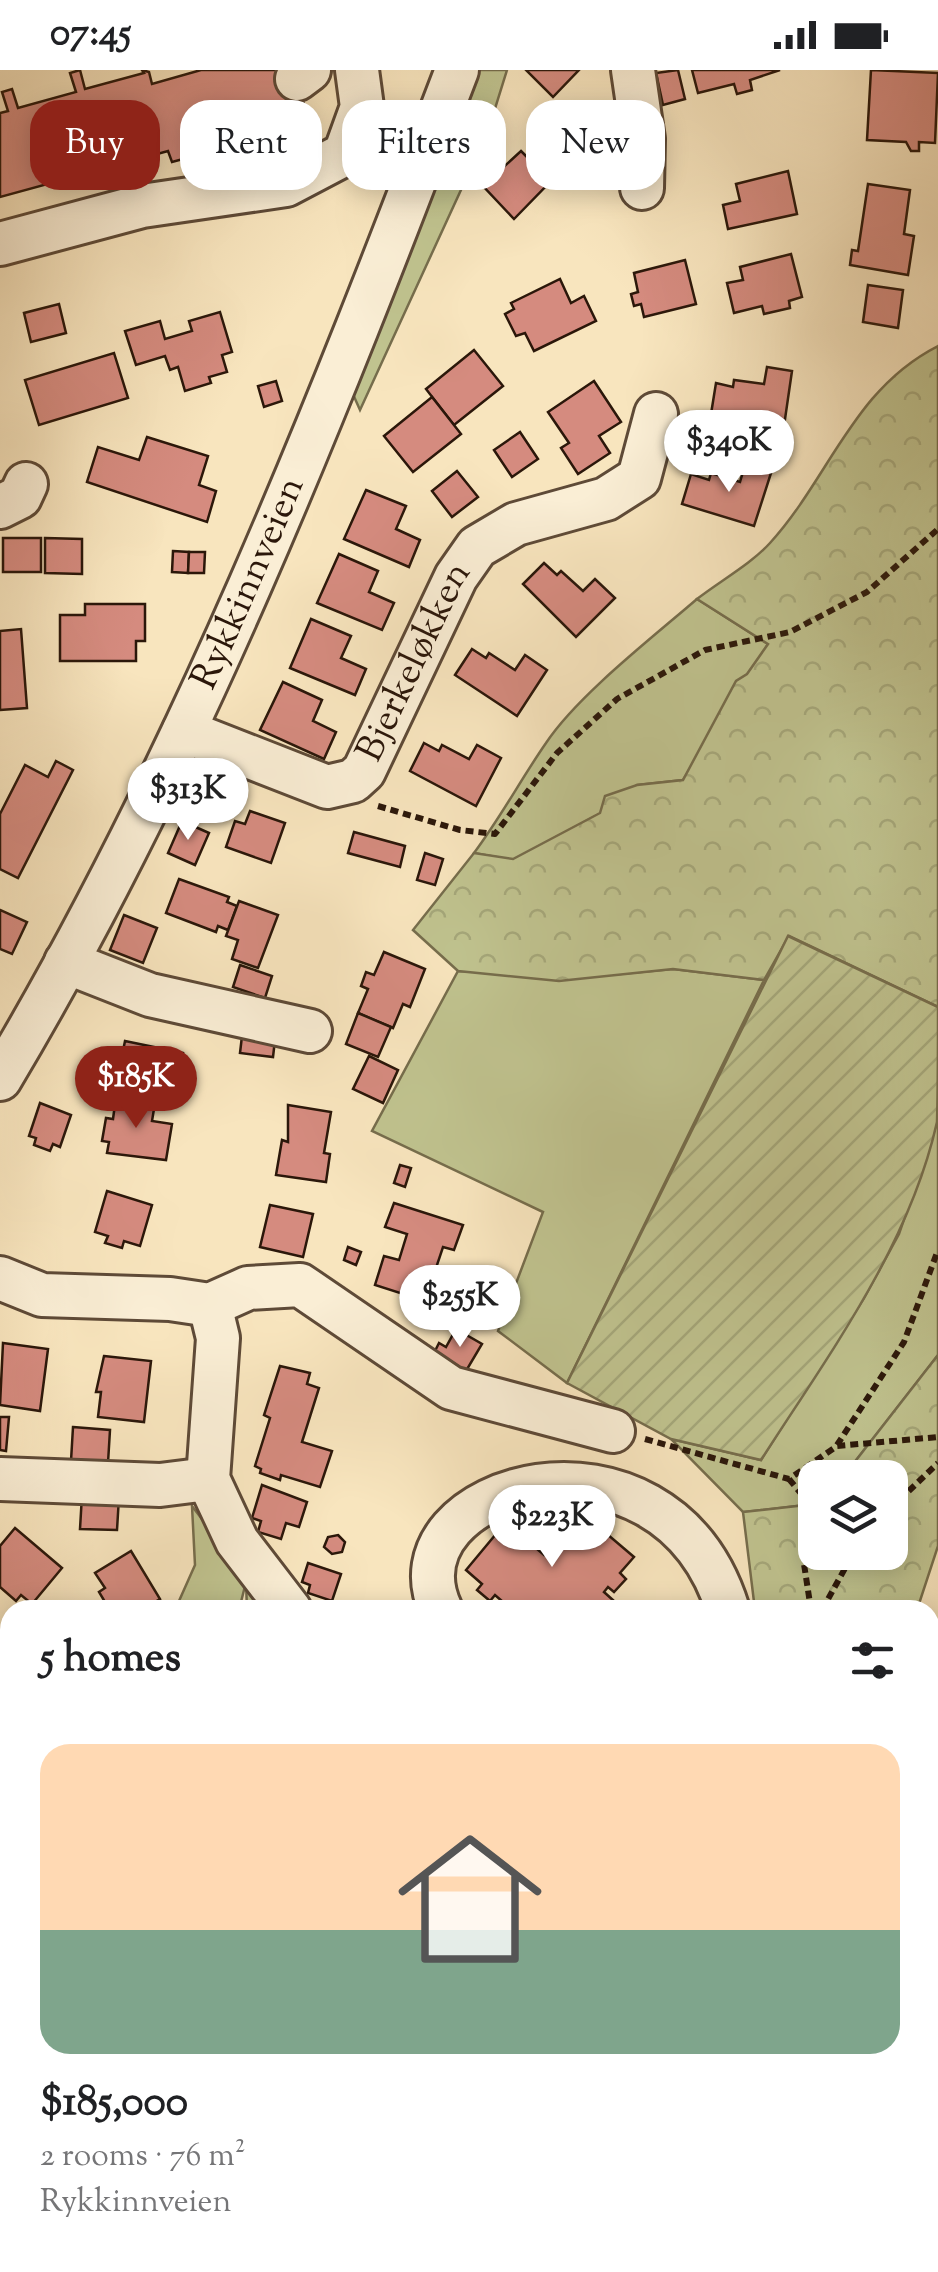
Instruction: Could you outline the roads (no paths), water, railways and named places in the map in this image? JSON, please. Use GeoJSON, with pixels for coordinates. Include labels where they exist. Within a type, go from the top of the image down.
{"type":"FeatureCollection","features":[{"type":"Feature","properties":{"kind":"street"},"geometry":{"type":"LineString","coordinates":[[0,244],[142,206],[286,185],[345,154],[362,107],[358,70]]}},
{"type":"Feature","properties":{"kind":"street","name":"Rykkinnveien"},"geometry":{"type":"LineString","coordinates":[[1,1076],[66,962],[184,732],[331,387],[457,70]]}},
{"type":"Feature","properties":{"kind":"street"},"geometry":{"type":"LineString","coordinates":[[634,70],[638,100]]}},
{"type":"Feature","properties":{"kind":"street","name":"Bjerkeløkken"},"geometry":{"type":"LineString","coordinates":[[184,732],[327,787],[352,781],[364,771],[456,577],[477,547],[516,524],[606,499],[639,478],[656,414]]}},
{"type":"Feature","properties":{"kind":"street"},"geometry":{"type":"LineString","coordinates":[[66,962],[150,996],[310,1031]]}},
{"type":"Feature","properties":{"kind":"street"},"geometry":{"type":"LineString","coordinates":[[0,1278],[42,1295],[102,1300],[170,1299],[210,1306],[248,1288],[300,1285],[451,1388],[613,1430]]}},
{"type":"Feature","properties":{"kind":"street"},"geometry":{"type":"LineString","coordinates":[[210,1306],[218,1338],[208,1479],[237,1541],[282,1600]]}},
{"type":"Feature","properties":{"kind":"street"},"geometry":{"type":"LineString","coordinates":[[0,1479],[160,1485],[208,1479]]}},
{"type":"Feature","properties":{"kind":"street"},"geometry":{"type":"LineString","coordinates":[[439,1600],[433,1570],[436,1556],[455,1525],[493,1498],[561,1484],[608,1488],[669,1517],[702,1552],[724,1600]]}}]}
